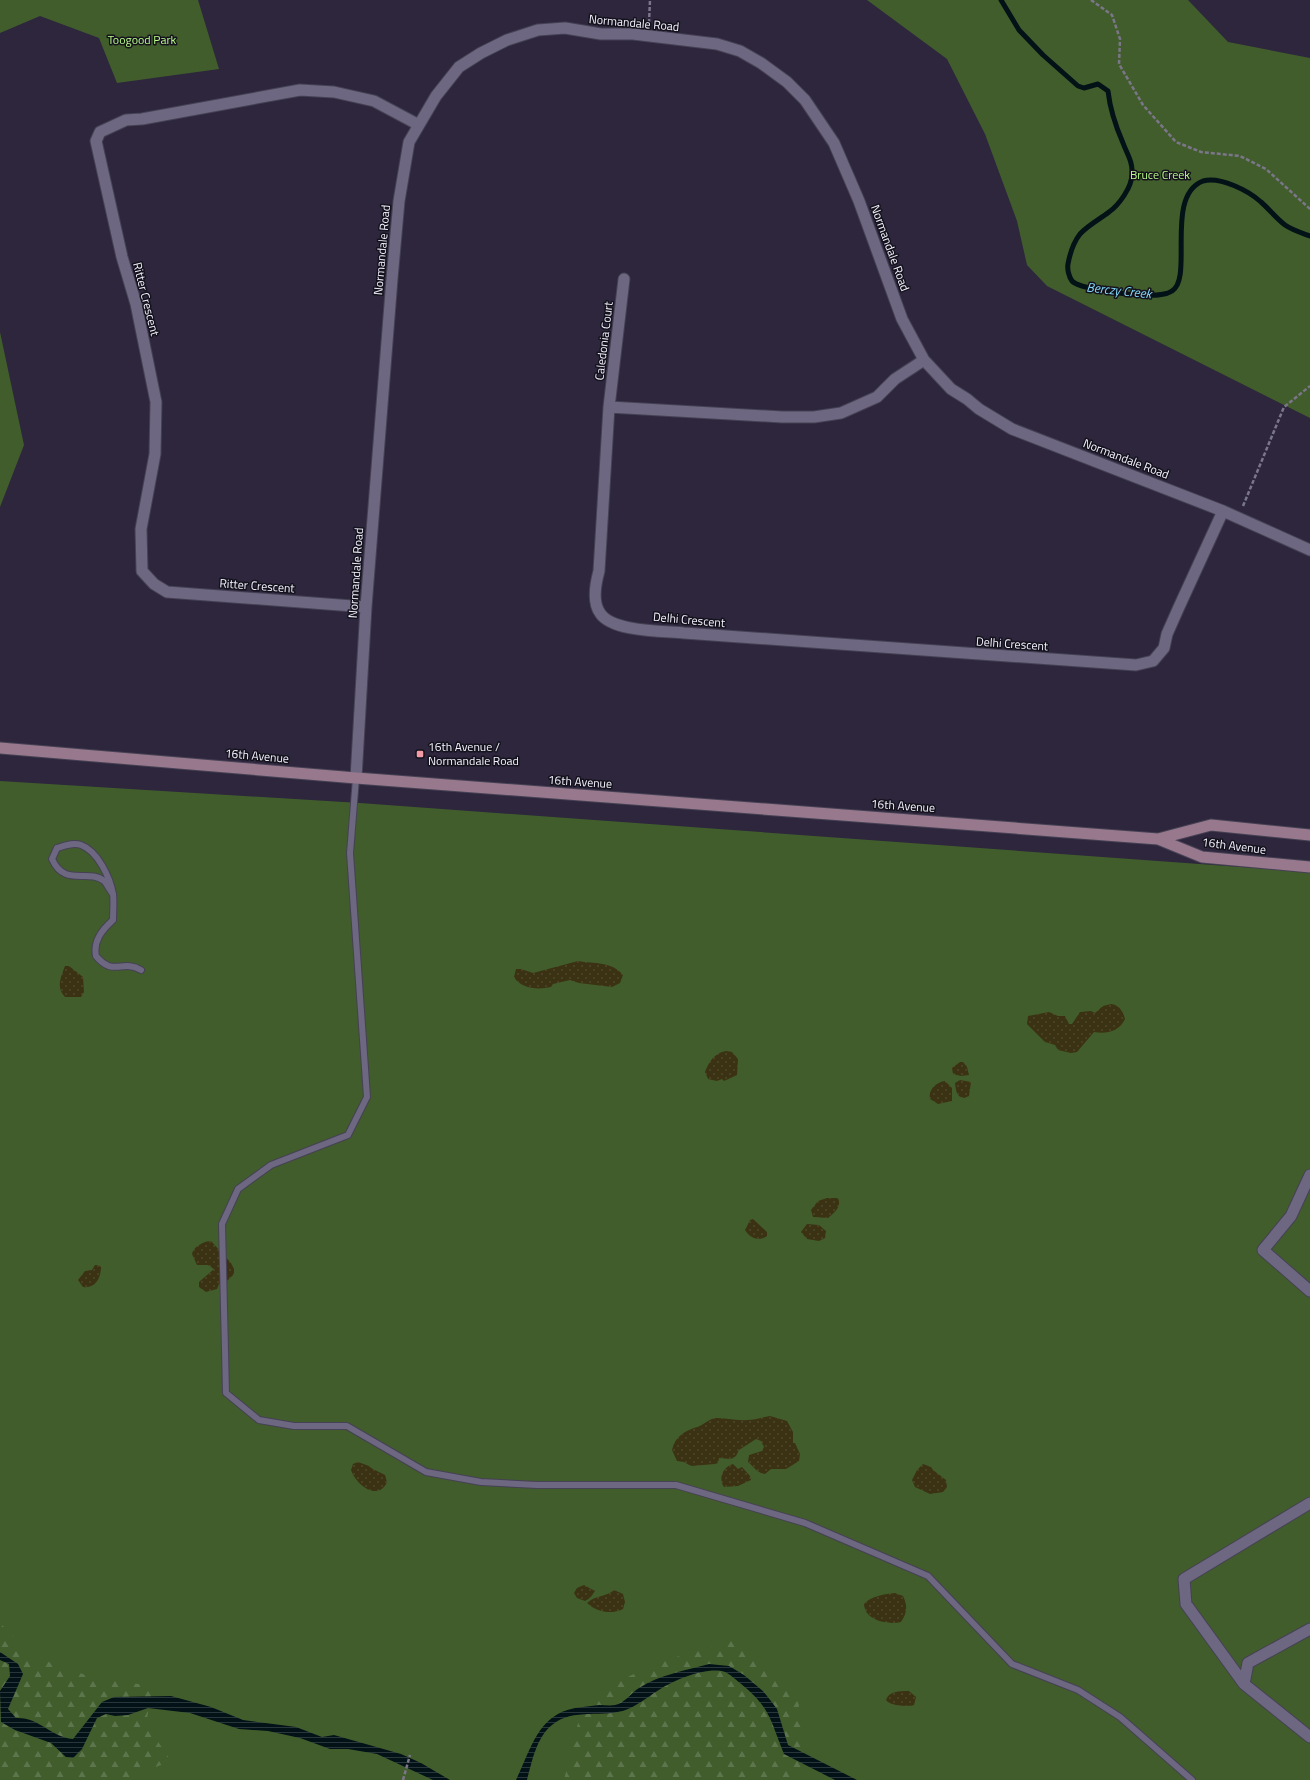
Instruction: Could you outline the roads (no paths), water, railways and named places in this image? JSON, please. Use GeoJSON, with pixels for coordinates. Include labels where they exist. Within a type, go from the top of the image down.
{"type":"FeatureCollection","features":[{"type":"Feature","properties":{"kind":"main road","name":"16th Avenue"},"geometry":{"type":"LineString","coordinates":[[0,748],[356,778],[1158,839],[1202,857],[1310,867]]}},
{"type":"Feature","properties":{"kind":"main road","name":"16th Avenue"},"geometry":{"type":"LineString","coordinates":[[1158,839],[1211,825],[1310,835]]}},
{"type":"Feature","properties":{"kind":"street","name":"Normandale Road"},"geometry":{"type":"LineString","coordinates":[[356,778],[366,607],[399,201],[409,142],[436,96],[459,67],[481,53],[507,40],[538,30],[564,28],[601,34],[647,35],[717,44],[740,51],[761,63],[787,82],[806,100],[822,123],[845,167],[902,319],[924,360],[951,389],[968,399],[979,409],[1012,429],[1222,511],[1310,550]]}},
{"type":"Feature","properties":{"kind":"street","name":"Ritter Crescent"},"geometry":{"type":"LineString","coordinates":[[366,607],[166,592],[154,584],[142,571],[141,529],[155,454],[156,402],[136,304],[122,257],[96,141],[100,132],[126,120],[142,119],[300,90],[334,92],[374,101],[419,125]]}},
{"type":"Feature","properties":{"kind":"street","name":"Caledonia Court"},"geometry":{"type":"LineString","coordinates":[[609,407],[624,279]]}},
{"type":"Feature","properties":{"kind":"street"},"geometry":{"type":"LineString","coordinates":[[609,407],[782,417],[814,417],[841,413],[877,397],[895,379],[924,360]]}},
{"type":"Feature","properties":{"kind":"street","name":"Delhi Crescent"},"geometry":{"type":"LineString","coordinates":[[609,407],[596,601],[599,612],[610,623],[627,627],[841,646],[1136,664],[1153,661],[1164,648],[1167,634],[1222,511]]}},
{"type":"Feature","properties":{"kind":"street"},"geometry":{"type":"LineString","coordinates":[[1310,1175],[1291,1216],[1263,1250],[1310,1291]]}},
{"type":"Feature","properties":{"kind":"street"},"geometry":{"type":"LineString","coordinates":[[1310,1503],[1184,1579],[1186,1604],[1244,1684],[1310,1737]]}},
{"type":"Feature","properties":{"kind":"street"},"geometry":{"type":"LineString","coordinates":[[1244,1684],[1248,1663],[1310,1629]]}},
{"type":"Feature","properties":{"kind":"lane"},"geometry":{"type":"LineString","coordinates":[[356,778],[350,853],[367,1097],[348,1135],[271,1165],[238,1189],[222,1224],[226,1394],[260,1420],[294,1426],[347,1426],[426,1472],[481,1482],[537,1485],[676,1485],[805,1523],[928,1576],[1012,1664],[1078,1690],[1120,1717],[1192,1780]]}},
{"type":"Feature","properties":{"kind":"lane"},"geometry":{"type":"LineString","coordinates":[[113,894],[104,881],[94,877],[65,874],[56,868],[52,858],[57,848],[69,844],[81,845],[91,851],[106,873],[113,894],[113,920],[100,933],[96,942],[96,956],[103,965],[116,968],[133,966],[141,970]]}},
{"type":"Feature","properties":{"kind":"waterway","name":"Berczy Creek"},"geometry":{"type":"LineString","coordinates":[[1001,0],[1019,30],[1043,55],[1078,86],[1084,88],[1098,84],[1108,91],[1116,124],[1131,162],[1132,170],[1130,184],[1121,200],[1113,209],[1083,231],[1074,245],[1068,266],[1068,273],[1072,281],[1076,284],[1092,289],[1131,294],[1160,295],[1172,291],[1178,283],[1181,270],[1182,219],[1185,203],[1191,190],[1203,181],[1218,181],[1242,189],[1261,202],[1285,225],[1310,236]]}},
{"type":"Feature","properties":{"kind":"place","name":"16th Avenue / Normandale Road"},"geometry":{"type":"Point","coordinates":[420,754]}},
{"type":"Feature","properties":{"kind":"park label","name":"Toogood Park"},"geometry":{"type":"Point","coordinates":[142,40]}},
{"type":"Feature","properties":{"kind":"park label","name":"Bruce Creek"},"geometry":{"type":"Point","coordinates":[1160,175]}}]}
